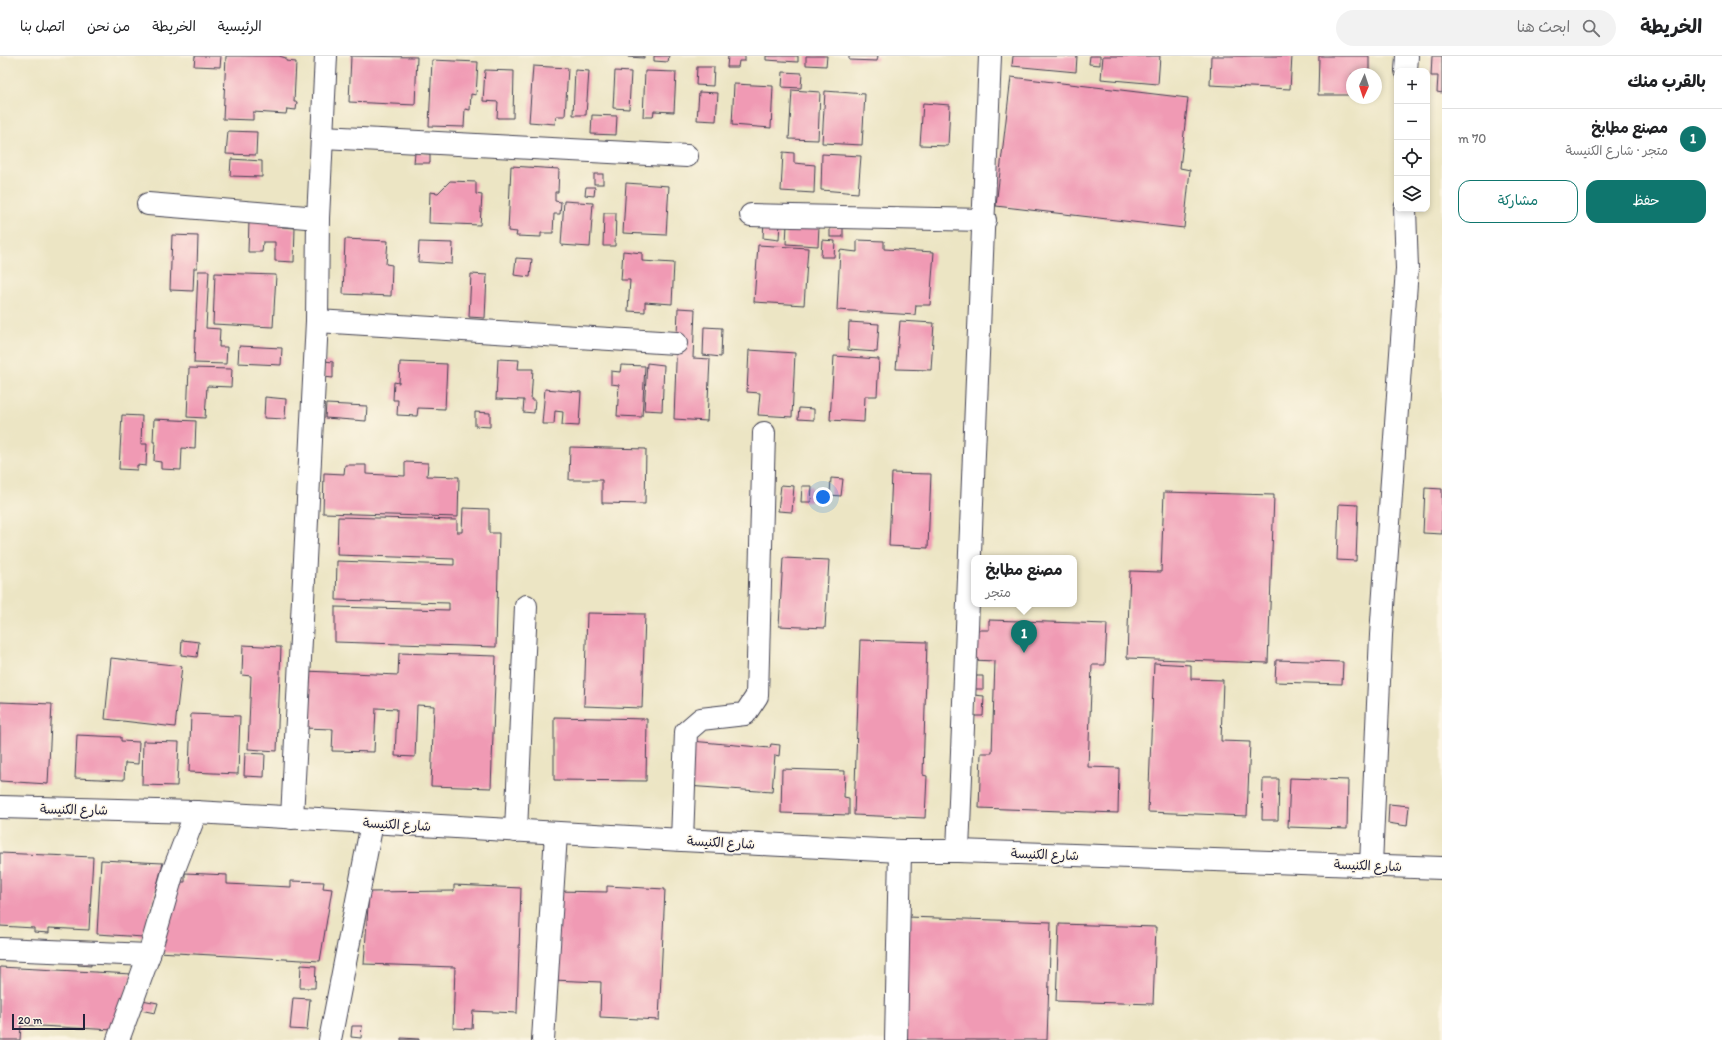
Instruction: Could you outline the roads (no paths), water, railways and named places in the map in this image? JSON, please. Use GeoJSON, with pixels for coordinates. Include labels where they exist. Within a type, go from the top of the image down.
{"type":"FeatureCollection","features":[{"type":"Feature","properties":{"kind":"street"},"geometry":{"type":"LineString","coordinates":[[292,818],[317,320],[318,218],[326,56]]}},
{"type":"Feature","properties":{"kind":"street"},"geometry":{"type":"LineString","coordinates":[[958,851],[985,220],[990,56]]}},
{"type":"Feature","properties":{"kind":"street"},"geometry":{"type":"LineString","coordinates":[[1406,68],[1407,56]]}},
{"type":"Feature","properties":{"kind":"street"},"geometry":{"type":"LineString","coordinates":[[323,137],[687,156]]}},
{"type":"Feature","properties":{"kind":"street"},"geometry":{"type":"LineString","coordinates":[[148,204],[318,218]]}},
{"type":"Feature","properties":{"kind":"street"},"geometry":{"type":"LineString","coordinates":[[1371,865],[1381,635],[1407,269],[1405,212]]}},
{"type":"Feature","properties":{"kind":"street"},"geometry":{"type":"LineString","coordinates":[[751,215],[985,220]]}},
{"type":"Feature","properties":{"kind":"street"},"geometry":{"type":"LineString","coordinates":[[317,320],[676,343]]}},
{"type":"Feature","properties":{"kind":"street"},"geometry":{"type":"LineString","coordinates":[[682,840],[686,732],[701,719],[745,714],[757,696],[764,433]]}},
{"type":"Feature","properties":{"kind":"street"},"geometry":{"type":"LineString","coordinates":[[516,831],[526,606]]}},
{"type":"Feature","properties":{"kind":"street","name":"شارع الكنيسة"},"geometry":{"type":"LineString","coordinates":[[0,807],[196,812],[556,834],[900,851],[958,851],[1442,868]]}},
{"type":"Feature","properties":{"kind":"street"},"geometry":{"type":"LineString","coordinates":[[118,1040],[149,955],[173,872],[196,812]]}},
{"type":"Feature","properties":{"kind":"street"},"geometry":{"type":"LineString","coordinates":[[330,1040],[372,823]]}},
{"type":"Feature","properties":{"kind":"street"},"geometry":{"type":"LineString","coordinates":[[543,1040],[556,834]]}},
{"type":"Feature","properties":{"kind":"street"},"geometry":{"type":"LineString","coordinates":[[896,1040],[900,851]]}},
{"type":"Feature","properties":{"kind":"street"},"geometry":{"type":"LineString","coordinates":[[0,949],[149,955]]}},
{"type":"Feature","properties":{"kind":"place","name":"مصنع مطابخ"},"geometry":{"type":"Point","coordinates":[1024,653]}}]}
